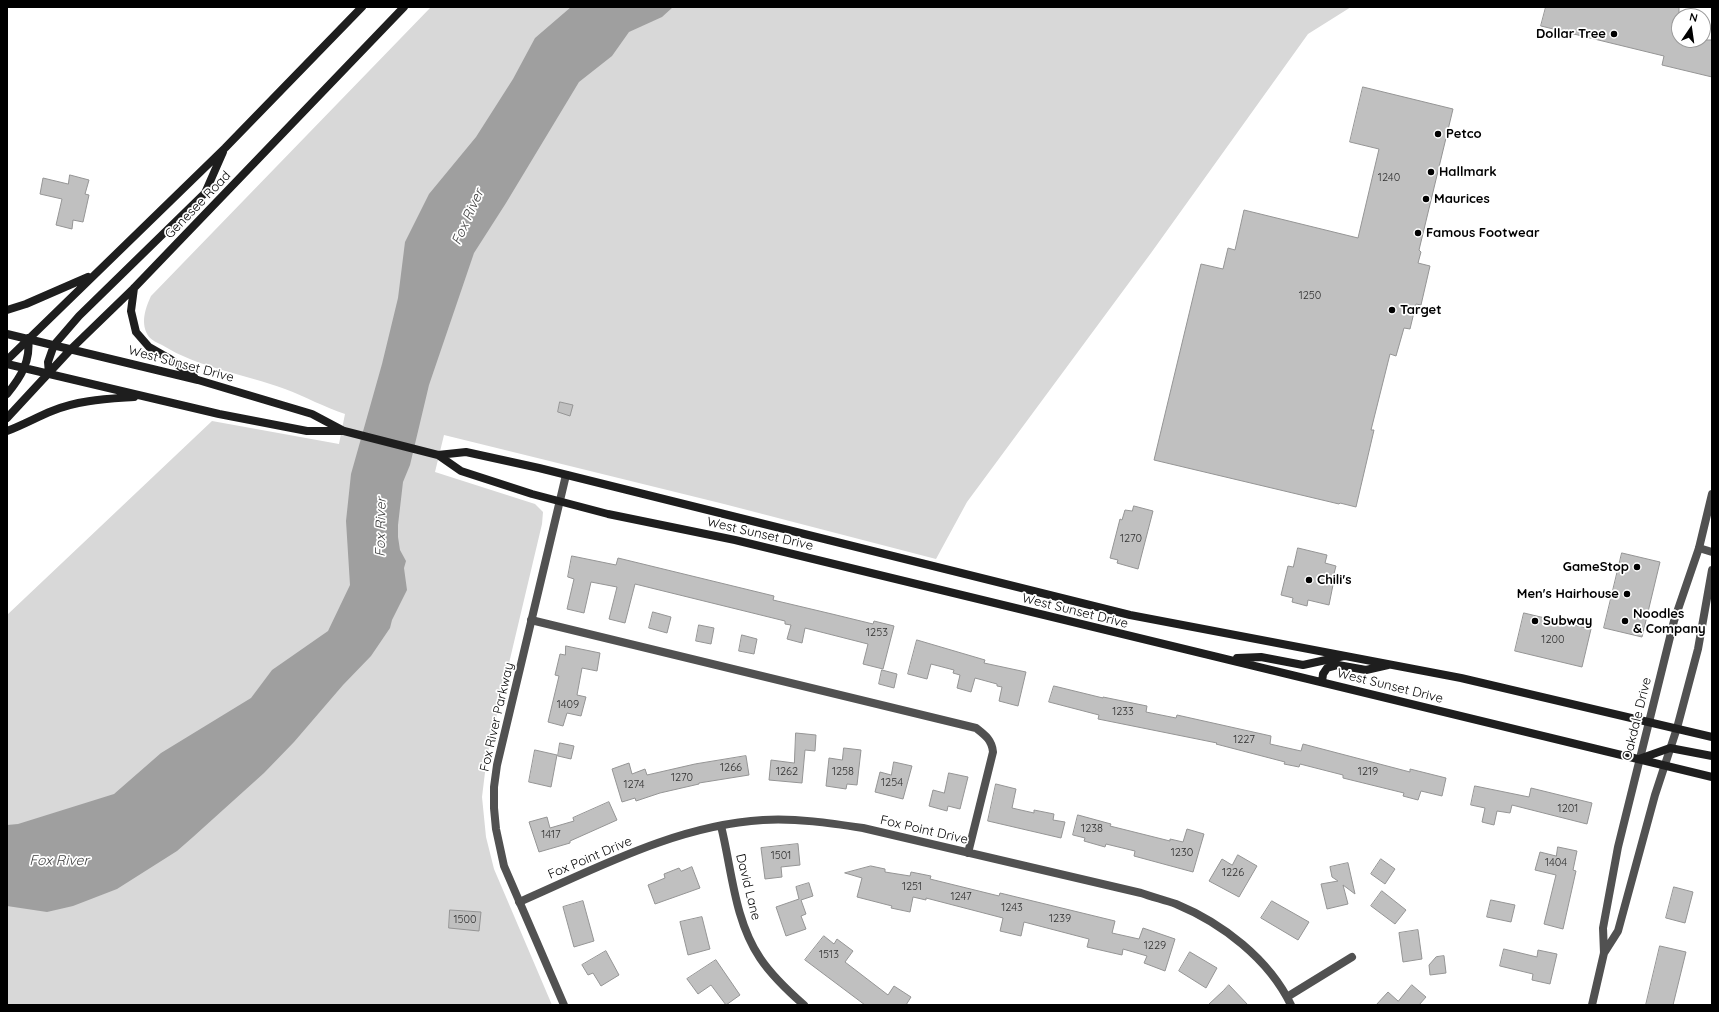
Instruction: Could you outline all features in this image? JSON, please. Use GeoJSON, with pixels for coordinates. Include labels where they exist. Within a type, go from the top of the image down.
{"type":"FeatureCollection","features":[{"type":"Feature","properties":{"kind":"main road","name":"Genesee Road"},"geometry":{"type":"LineString","coordinates":[[7,360],[225,148],[362,7]]}},
{"type":"Feature","properties":{"kind":"main road","name":"Genesee Road"},"geometry":{"type":"LineString","coordinates":[[7,418],[71,349],[134,288],[404,7]]}},
{"type":"Feature","properties":{"kind":"main road"},"geometry":{"type":"LineString","coordinates":[[49,374],[48,362],[54,345],[79,316],[205,193],[225,148]]}},
{"type":"Feature","properties":{"kind":"main road"},"geometry":{"type":"LineString","coordinates":[[7,310],[26,304],[92,276]]}},
{"type":"Feature","properties":{"kind":"main road"},"geometry":{"type":"LineString","coordinates":[[134,288],[131,312],[136,332],[149,347],[198,380]]}},
{"type":"Feature","properties":{"kind":"main road","name":"West Sunset Drive"},"geometry":{"type":"LineString","coordinates":[[7,334],[198,380],[312,414],[344,431],[438,455],[466,452],[566,475],[1130,615],[1461,678],[1712,737]]}},
{"type":"Feature","properties":{"kind":"main road"},"geometry":{"type":"LineString","coordinates":[[7,394],[25,368],[30,349],[28,338]]}},
{"type":"Feature","properties":{"kind":"main road","name":"West Sunset Drive"},"geometry":{"type":"LineString","coordinates":[[7,364],[219,414],[307,431],[344,431]]}},
{"type":"Feature","properties":{"kind":"main road"},"geometry":{"type":"LineString","coordinates":[[7,431],[26,424],[52,410],[74,403],[143,396]]}},
{"type":"Feature","properties":{"kind":"main road","name":"West Sunset Drive"},"geometry":{"type":"LineString","coordinates":[[438,455],[461,471],[560,502],[608,514],[735,540],[1712,777]]}},
{"type":"Feature","properties":{"kind":"main road"},"geometry":{"type":"LineString","coordinates":[[1226,658],[1261,657],[1302,665],[1346,655]]}},
{"type":"Feature","properties":{"kind":"main road"},"geometry":{"type":"LineString","coordinates":[[1322,682],[1323,674],[1327,668],[1333,666],[1338,665],[1366,670],[1392,664]]}},
{"type":"Feature","properties":{"kind":"main road"},"geometry":{"type":"LineString","coordinates":[[1639,759],[1670,748],[1712,756]]}},
{"type":"Feature","properties":{"kind":"street","name":"Fox River Parkway"},"geometry":{"type":"LineString","coordinates":[[564,1005],[504,866],[496,829],[494,786],[497,765],[566,475]]}},
{"type":"Feature","properties":{"kind":"street","name":"Oakdale Drive"},"geometry":{"type":"LineString","coordinates":[[1592,1005],[1604,953],[1603,928],[1618,847],[1674,621],[1698,548],[1712,494]]}},
{"type":"Feature","properties":{"kind":"street"},"geometry":{"type":"LineString","coordinates":[[1698,548],[1712,552]]}},
{"type":"Feature","properties":{"kind":"street","name":"Oakdale Drive"},"geometry":{"type":"LineString","coordinates":[[1604,953],[1618,932],[1664,765],[1676,728],[1698,649],[1712,570]]}},
{"type":"Feature","properties":{"kind":"street"},"geometry":{"type":"LineString","coordinates":[[532,620],[976,728],[986,736],[992,744],[992,752],[968,853]]}},
{"type":"Feature","properties":{"kind":"street","name":"Fox Point Drive"},"geometry":{"type":"LineString","coordinates":[[519,902],[662,841],[695,831],[762,820],[826,822],[863,828],[1141,893],[1175,904],[1200,916],[1230,935],[1250,952],[1266,969],[1287,997],[1290,1005]]}},
{"type":"Feature","properties":{"kind":"street","name":"David Lane"},"geometry":{"type":"LineString","coordinates":[[721,826],[735,897],[741,918],[763,962],[782,985],[804,1005]]}},
{"type":"Feature","properties":{"kind":"street"},"geometry":{"type":"LineString","coordinates":[[1287,997],[1352,956]]}},
{"type":"Feature","properties":{"kind":"shaded area"},"geometry":{"type":"Polygon","coordinates":[[[431,7],[1351,7],[1308,34],[1151,253],[967,502],[936,559],[724,504],[444,435],[435,472],[535,504],[543,512],[542,524],[487,756],[482,797],[486,837],[494,869],[552,1005],[7,1005],[7,615],[212,421],[339,444],[345,414],[285,389],[206,365],[176,353],[149,337],[146,332],[144,322],[145,311],[151,296],[431,7]]]}},
{"type":"Feature","properties":{"kind":"water","name":"Fox River"},"geometry":{"type":"Polygon","coordinates":[[[571,7],[673,7],[662,17],[629,32],[612,56],[579,82],[474,253],[429,385],[410,465],[403,482],[398,537],[400,550],[406,561],[404,568],[407,590],[392,620],[390,628],[371,656],[343,685],[294,742],[264,773],[177,851],[117,889],[73,906],[47,912],[7,906],[7,825],[18,824],[114,794],[161,753],[251,698],[272,670],[328,631],[350,585],[346,521],[351,474],[382,364],[398,298],[405,242],[429,194],[476,137],[513,79],[535,38],[571,7]]]}},
{"type":"Feature","properties":{"kind":"building"},"geometry":{"type":"Polygon","coordinates":[[[1546,7],[1679,7],[1671,8],[1671,48],[1711,48],[1712,40],[1712,77],[1662,65],[1664,56],[1541,26],[1546,7]]]}},
{"type":"Feature","properties":{"kind":"building"},"geometry":{"type":"Polygon","coordinates":[[[1363,87],[1453,109],[1419,250],[1421,252],[1418,263],[1430,266],[1421,305],[1416,304],[1410,329],[1404,328],[1396,356],[1390,354],[1371,430],[1374,430],[1356,507],[1154,460],[1201,264],[1223,269],[1228,248],[1235,250],[1244,210],[1358,238],[1379,149],[1350,142],[1363,87]]]}},
{"type":"Feature","properties":{"kind":"building"},"geometry":{"type":"Polygon","coordinates":[[[70,175],[89,180],[85,194],[89,195],[83,222],[73,220],[72,229],[56,225],[62,199],[40,194],[43,178],[68,184],[70,175]]]}},
{"type":"Feature","properties":{"kind":"building"},"geometry":{"type":"Polygon","coordinates":[[[560,402],[573,405],[570,416],[558,412],[560,402]]]}},
{"type":"Feature","properties":{"kind":"building"},"geometry":{"type":"Polygon","coordinates":[[[1134,506],[1153,511],[1138,569],[1117,563],[1118,560],[1110,558],[1120,519],[1122,520],[1125,510],[1132,511],[1134,506]]]}},
{"type":"Feature","properties":{"kind":"building","name":"Chili's"},"geometry":{"type":"Polygon","coordinates":[[[1298,548],[1327,555],[1325,563],[1336,566],[1331,585],[1333,585],[1329,605],[1308,600],[1307,606],[1292,602],[1293,598],[1281,595],[1288,566],[1293,567],[1298,548]]]}},
{"type":"Feature","properties":{"kind":"building"},"geometry":{"type":"Polygon","coordinates":[[[1622,553],[1660,562],[1642,637],[1604,628],[1622,553]]]}},
{"type":"Feature","properties":{"kind":"building"},"geometry":{"type":"Polygon","coordinates":[[[572,556],[616,565],[618,558],[774,596],[773,600],[873,624],[874,621],[894,626],[883,669],[863,664],[868,644],[805,628],[802,643],[787,639],[791,625],[785,624],[785,621],[635,584],[625,623],[609,619],[617,587],[591,582],[584,613],[567,609],[574,579],[568,577],[572,556]]]}},
{"type":"Feature","properties":{"kind":"building"},"geometry":{"type":"Polygon","coordinates":[[[653,612],[671,617],[667,633],[649,628],[653,612]]]}},
{"type":"Feature","properties":{"kind":"building"},"geometry":{"type":"Polygon","coordinates":[[[1524,613],[1591,629],[1582,667],[1515,651],[1524,613]]]}},
{"type":"Feature","properties":{"kind":"building"},"geometry":{"type":"Polygon","coordinates":[[[699,625],[714,628],[711,644],[696,641],[699,625]]]}},
{"type":"Feature","properties":{"kind":"building"},"geometry":{"type":"Polygon","coordinates":[[[742,635],[757,639],[754,654],[739,651],[742,635]]]}},
{"type":"Feature","properties":{"kind":"building"},"geometry":{"type":"Polygon","coordinates":[[[917,640],[985,660],[984,663],[1026,672],[1018,706],[999,701],[1002,687],[997,686],[997,684],[975,678],[971,692],[957,688],[960,675],[953,673],[954,670],[931,664],[927,679],[908,674],[917,640]]]}},
{"type":"Feature","properties":{"kind":"building"},"geometry":{"type":"Polygon","coordinates":[[[566,646],[600,653],[597,671],[582,668],[577,695],[586,697],[581,716],[567,713],[563,726],[548,722],[559,676],[555,675],[560,654],[565,655],[566,646]]]}},
{"type":"Feature","properties":{"kind":"building"},"geometry":{"type":"Polygon","coordinates":[[[882,670],[897,674],[894,688],[879,684],[882,670]]]}},
{"type":"Feature","properties":{"kind":"building"},"geometry":{"type":"Polygon","coordinates":[[[1054,686],[1103,698],[1147,706],[1146,712],[1176,718],[1177,715],[1271,736],[1270,744],[1301,751],[1303,744],[1410,772],[1410,769],[1446,778],[1442,796],[1421,791],[1418,800],[1403,796],[1404,793],[1343,778],[1343,775],[1300,764],[1299,767],[1284,764],[1285,762],[1216,744],[1217,743],[1098,719],[1099,715],[1049,702],[1054,686]]]}},
{"type":"Feature","properties":{"kind":"building"},"geometry":{"type":"Polygon","coordinates":[[[796,733],[816,735],[815,751],[805,750],[802,783],[769,780],[771,760],[794,763],[796,733]]]}},
{"type":"Feature","properties":{"kind":"building"},"geometry":{"type":"Polygon","coordinates":[[[560,743],[574,746],[571,759],[558,756],[560,743]]]}},
{"type":"Feature","properties":{"kind":"building"},"geometry":{"type":"Polygon","coordinates":[[[844,748],[861,750],[857,785],[847,784],[846,789],[826,786],[829,758],[842,760],[844,748]]]}},
{"type":"Feature","properties":{"kind":"building"},"geometry":{"type":"Polygon","coordinates":[[[535,750],[557,755],[551,787],[529,782],[535,750]]]}},
{"type":"Feature","properties":{"kind":"building"},"geometry":{"type":"Polygon","coordinates":[[[746,756],[749,775],[699,783],[636,801],[635,798],[622,802],[612,769],[629,763],[632,774],[645,769],[647,775],[695,764],[746,756]]]}},
{"type":"Feature","properties":{"kind":"building"},"geometry":{"type":"Polygon","coordinates":[[[894,762],[912,766],[903,799],[875,792],[880,772],[891,775],[894,762]]]}},
{"type":"Feature","properties":{"kind":"building"},"geometry":{"type":"Polygon","coordinates":[[[949,773],[968,777],[960,809],[948,806],[947,811],[929,806],[933,790],[944,793],[949,773]]]}},
{"type":"Feature","properties":{"kind":"building"},"geometry":{"type":"Polygon","coordinates":[[[996,784],[1016,789],[1012,808],[1034,813],[1034,810],[1054,814],[1053,820],[1065,822],[1061,838],[988,821],[996,784]]]}},
{"type":"Feature","properties":{"kind":"building"},"geometry":{"type":"Polygon","coordinates":[[[1475,786],[1529,797],[1531,788],[1592,803],[1587,824],[1512,805],[1510,813],[1497,811],[1494,825],[1482,822],[1485,808],[1471,805],[1475,786]]]}},
{"type":"Feature","properties":{"kind":"building"},"geometry":{"type":"Polygon","coordinates":[[[609,802],[617,820],[570,841],[570,843],[539,852],[529,822],[547,817],[550,828],[574,821],[573,818],[609,802]]]}},
{"type":"Feature","properties":{"kind":"building"},"geometry":{"type":"Polygon","coordinates":[[[1078,815],[1111,824],[1110,826],[1170,841],[1170,839],[1183,842],[1187,829],[1204,834],[1193,872],[1134,856],[1135,851],[1106,844],[1105,847],[1084,841],[1085,838],[1073,835],[1078,815]]]}},
{"type":"Feature","properties":{"kind":"building"},"geometry":{"type":"Polygon","coordinates":[[[798,844],[800,865],[781,867],[782,877],[765,879],[761,848],[798,844]]]}},
{"type":"Feature","properties":{"kind":"building"},"geometry":{"type":"Polygon","coordinates":[[[1558,847],[1577,851],[1573,870],[1576,871],[1563,929],[1544,924],[1556,875],[1535,870],[1540,852],[1556,856],[1558,847]]]}},
{"type":"Feature","properties":{"kind":"building"},"geometry":{"type":"Polygon","coordinates":[[[1238,855],[1257,866],[1239,897],[1209,881],[1222,859],[1232,865],[1238,855]]]}},
{"type":"Feature","properties":{"kind":"building"},"geometry":{"type":"Polygon","coordinates":[[[1381,859],[1395,869],[1385,884],[1371,874],[1381,859]]]}},
{"type":"Feature","properties":{"kind":"building"},"geometry":{"type":"Polygon","coordinates":[[[1348,863],[1355,894],[1343,885],[1348,904],[1327,909],[1321,884],[1338,881],[1332,877],[1330,867],[1348,863]]]}},
{"type":"Feature","properties":{"kind":"building"},"geometry":{"type":"Polygon","coordinates":[[[871,866],[885,869],[885,872],[910,876],[911,872],[931,876],[930,879],[999,896],[1000,893],[1115,921],[1112,933],[1139,939],[1143,928],[1175,939],[1165,971],[1144,963],[1147,956],[1123,949],[1122,955],[1087,947],[1089,939],[1024,922],[1021,936],[1000,931],[1003,918],[926,898],[926,900],[913,897],[910,912],[891,908],[892,906],[857,897],[862,878],[845,873],[871,866]]]}},
{"type":"Feature","properties":{"kind":"building"},"geometry":{"type":"Polygon","coordinates":[[[692,867],[700,888],[655,904],[648,885],[665,878],[664,874],[679,868],[681,871],[692,867]]]}},
{"type":"Feature","properties":{"kind":"building"},"geometry":{"type":"Polygon","coordinates":[[[809,883],[813,896],[801,900],[806,914],[801,916],[806,929],[786,936],[776,907],[799,899],[796,887],[809,883]]]}},
{"type":"Feature","properties":{"kind":"building"},"geometry":{"type":"Polygon","coordinates":[[[1674,887],[1693,892],[1685,923],[1666,918],[1674,887]]]}},
{"type":"Feature","properties":{"kind":"building"},"geometry":{"type":"Polygon","coordinates":[[[1382,891],[1406,910],[1395,924],[1371,906],[1382,891]]]}},
{"type":"Feature","properties":{"kind":"building"},"geometry":{"type":"Polygon","coordinates":[[[1491,900],[1515,905],[1511,922],[1487,917],[1491,900]]]}},
{"type":"Feature","properties":{"kind":"building"},"geometry":{"type":"Polygon","coordinates":[[[583,901],[594,941],[574,947],[563,907],[583,901]]]}},
{"type":"Feature","properties":{"kind":"building"},"geometry":{"type":"Polygon","coordinates":[[[1272,901],[1309,922],[1298,940],[1261,918],[1272,901]]]}},
{"type":"Feature","properties":{"kind":"building"},"geometry":{"type":"Polygon","coordinates":[[[450,910],[481,912],[479,931],[449,928],[450,910]]]}},
{"type":"Feature","properties":{"kind":"building"},"geometry":{"type":"Polygon","coordinates":[[[702,917],[710,949],[688,955],[680,922],[702,917]]]}},
{"type":"Feature","properties":{"kind":"building"},"geometry":{"type":"Polygon","coordinates":[[[1418,930],[1422,959],[1403,962],[1399,933],[1418,930]]]}},
{"type":"Feature","properties":{"kind":"building"},"geometry":{"type":"Polygon","coordinates":[[[824,936],[834,944],[837,939],[853,951],[845,962],[888,995],[894,986],[911,997],[906,1005],[865,1005],[805,960],[824,936]]]}},
{"type":"Feature","properties":{"kind":"building"},"geometry":{"type":"Polygon","coordinates":[[[1660,946],[1686,952],[1673,1005],[1646,1005],[1660,946]]]}},
{"type":"Feature","properties":{"kind":"building"},"geometry":{"type":"Polygon","coordinates":[[[1504,949],[1537,957],[1538,950],[1557,954],[1550,984],[1532,980],[1533,974],[1500,966],[1504,949]]]}},
{"type":"Feature","properties":{"kind":"building"},"geometry":{"type":"Polygon","coordinates":[[[606,951],[619,975],[601,986],[593,973],[588,975],[582,965],[606,951]]]}},
{"type":"Feature","properties":{"kind":"building"},"geometry":{"type":"Polygon","coordinates":[[[1190,952],[1217,968],[1206,988],[1179,971],[1190,952]]]}},
{"type":"Feature","properties":{"kind":"building"},"geometry":{"type":"Polygon","coordinates":[[[1444,956],[1446,973],[1430,975],[1429,965],[1436,957],[1444,956]]]}},
{"type":"Feature","properties":{"kind":"building"},"geometry":{"type":"Polygon","coordinates":[[[716,960],[740,995],[726,1005],[711,985],[698,994],[687,979],[716,960]]]}},
{"type":"Feature","properties":{"kind":"building"},"geometry":{"type":"Polygon","coordinates":[[[1229,985],[1248,1005],[1208,1005],[1223,991],[1229,985]]]}},
{"type":"Feature","properties":{"kind":"building"},"geometry":{"type":"Polygon","coordinates":[[[1412,985],[1426,997],[1419,1005],[1376,1005],[1388,992],[1398,1001],[1412,985]]]}},
{"type":"Feature","properties":{"kind":"place","name":"Dollar Tree"},"geometry":{"type":"Point","coordinates":[1614,34]}},
{"type":"Feature","properties":{"kind":"place","name":"Petco"},"geometry":{"type":"Point","coordinates":[1438,134]}},
{"type":"Feature","properties":{"kind":"place","name":"Hallmark"},"geometry":{"type":"Point","coordinates":[1431,172]}},
{"type":"Feature","properties":{"kind":"place","name":"Maurices"},"geometry":{"type":"Point","coordinates":[1426,199]}},
{"type":"Feature","properties":{"kind":"place","name":"Famous Footwear"},"geometry":{"type":"Point","coordinates":[1418,233]}},
{"type":"Feature","properties":{"kind":"place","name":"Target"},"geometry":{"type":"Point","coordinates":[1392,310]}},
{"type":"Feature","properties":{"kind":"place","name":"GameStop"},"geometry":{"type":"Point","coordinates":[1637,567]}},
{"type":"Feature","properties":{"kind":"place","name":"Chili's"},"geometry":{"type":"Point","coordinates":[1309,580]}},
{"type":"Feature","properties":{"kind":"place","name":"Men's Hairhouse"},"geometry":{"type":"Point","coordinates":[1627,594]}},
{"type":"Feature","properties":{"kind":"place","name":"Subway"},"geometry":{"type":"Point","coordinates":[1535,621]}},
{"type":"Feature","properties":{"kind":"place","name":"Noodles & Company"},"geometry":{"type":"Point","coordinates":[1625,621]}}]}
